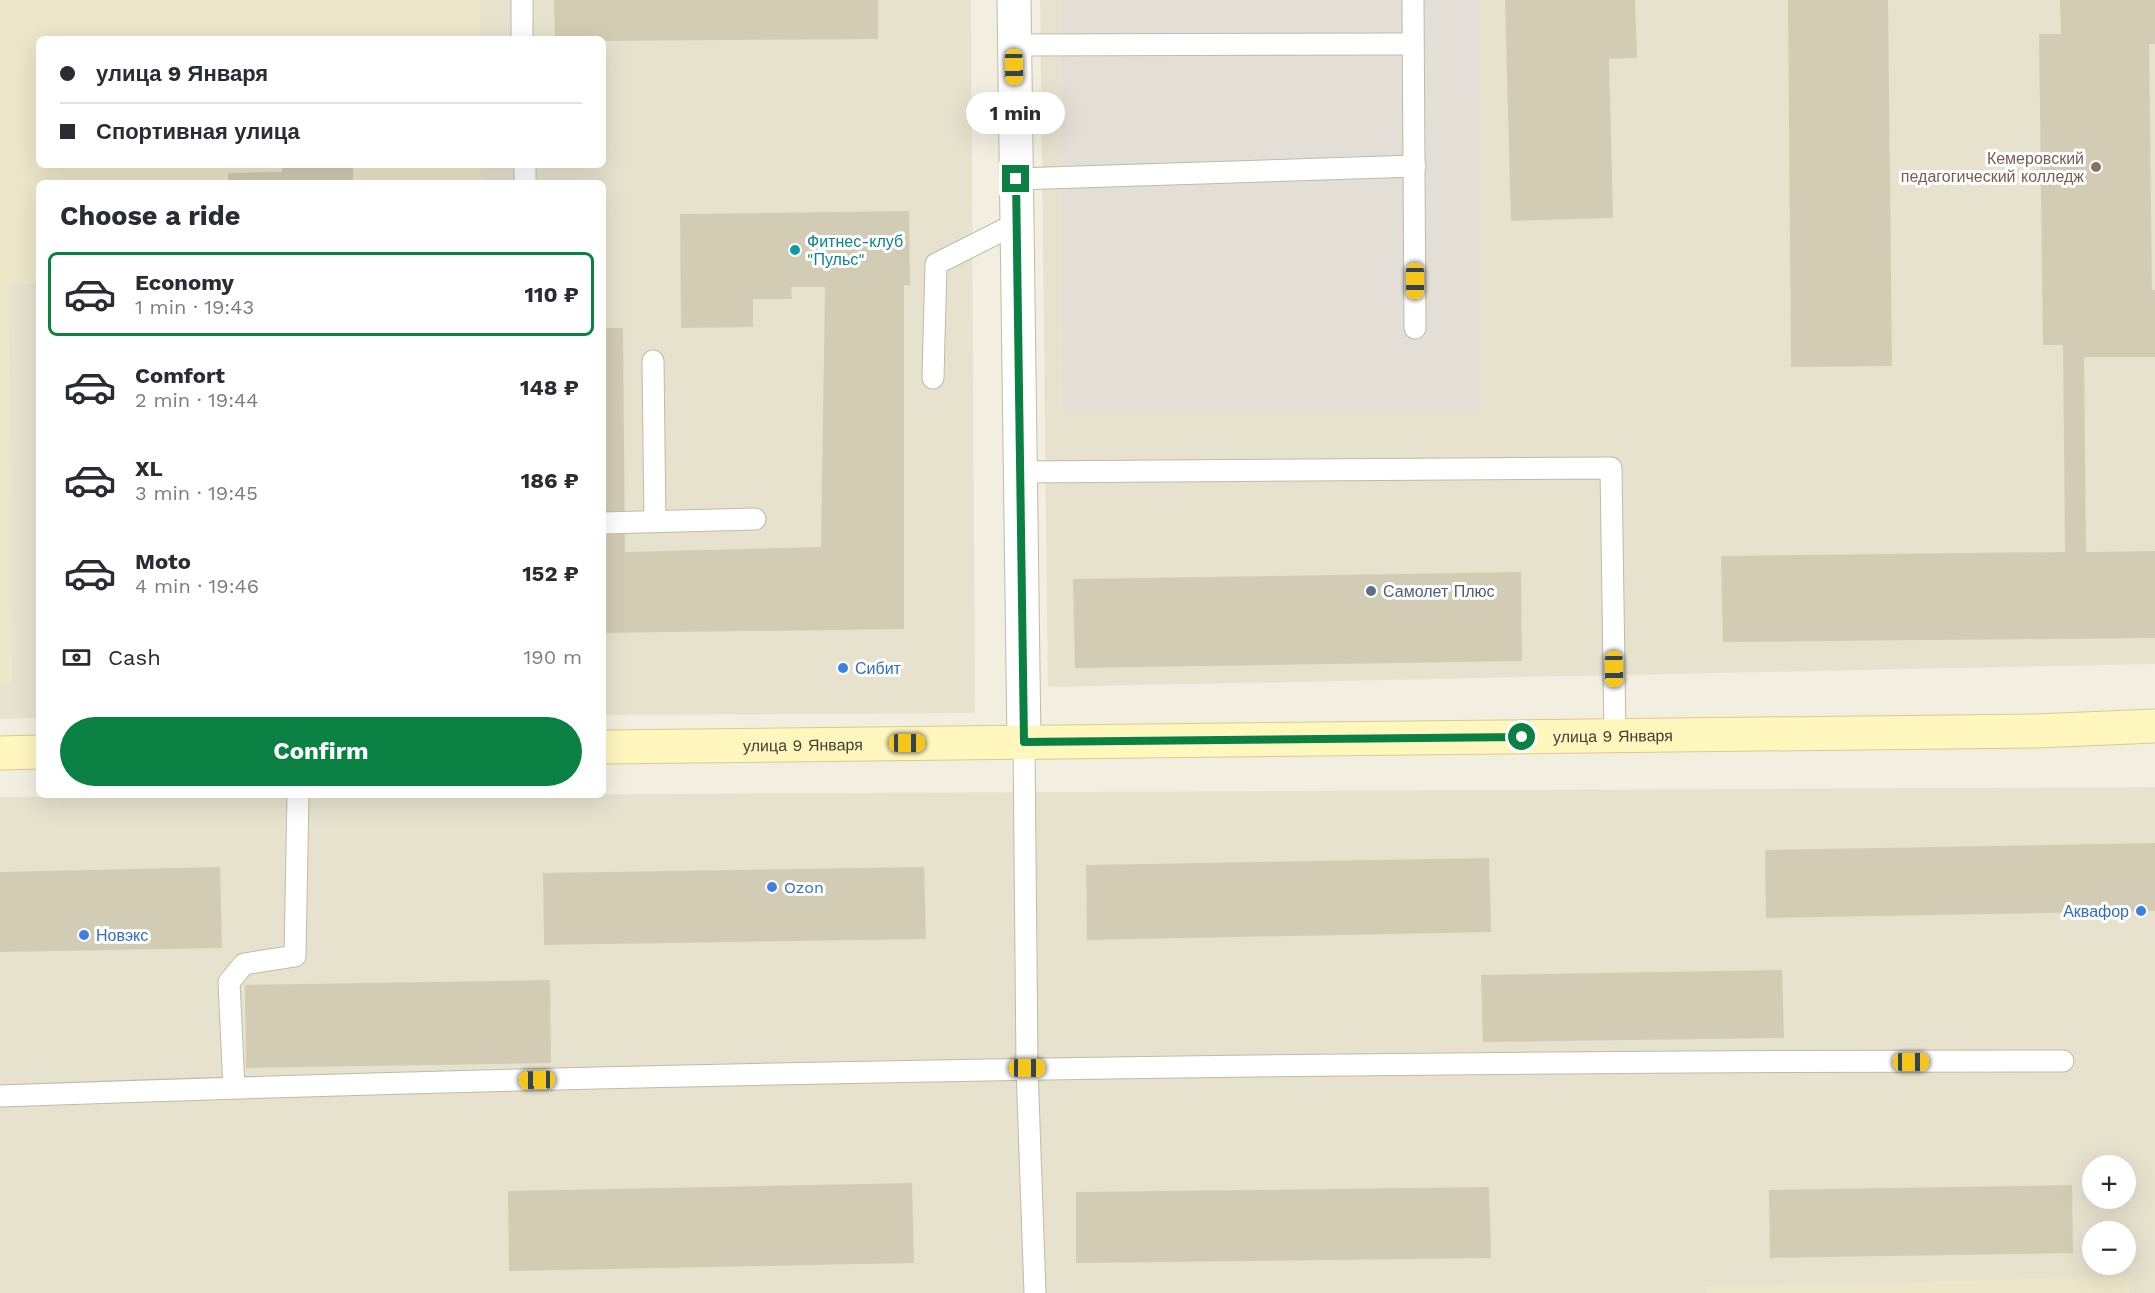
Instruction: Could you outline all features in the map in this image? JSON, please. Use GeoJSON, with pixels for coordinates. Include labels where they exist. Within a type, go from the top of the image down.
{"type":"FeatureCollection","features":[{"type":"Feature","properties":{"kind":"street"},"geometry":{"type":"LineString","coordinates":[[1014,0],[1024,742]]}},
{"type":"Feature","properties":{"kind":"street","name":"улица 9 Января"},"geometry":{"type":"LineString","coordinates":[[606,747],[2036,731],[2155,726]]}},
{"type":"Feature","properties":{"kind":"street"},"geometry":{"type":"LineString","coordinates":[[0,753],[36,752]]}},
{"type":"Feature","properties":{"kind":"lane"},"geometry":{"type":"LineString","coordinates":[[522,0],[522,36]]}},
{"type":"Feature","properties":{"kind":"lane"},"geometry":{"type":"LineString","coordinates":[[1413,0],[1415,328]]}},
{"type":"Feature","properties":{"kind":"lane"},"geometry":{"type":"LineString","coordinates":[[1014,45],[1413,44]]}},
{"type":"Feature","properties":{"kind":"lane"},"geometry":{"type":"LineString","coordinates":[[1016,179],[1415,166]]}},
{"type":"Feature","properties":{"kind":"lane"},"geometry":{"type":"LineString","coordinates":[[933,378],[936,264],[1017,223]]}},
{"type":"Feature","properties":{"kind":"lane"},"geometry":{"type":"LineString","coordinates":[[653,361],[655,522]]}},
{"type":"Feature","properties":{"kind":"lane"},"geometry":{"type":"LineString","coordinates":[[1020,472],[1611,468],[1615,736]]}},
{"type":"Feature","properties":{"kind":"lane"},"geometry":{"type":"LineString","coordinates":[[606,523],[755,519]]}},
{"type":"Feature","properties":{"kind":"lane"},"geometry":{"type":"LineString","coordinates":[[1024,742],[1027,1068],[1035,1293]]}},
{"type":"Feature","properties":{"kind":"lane"},"geometry":{"type":"LineString","coordinates":[[234,1088],[229,982],[244,964],[295,956],[297,798]]}},
{"type":"Feature","properties":{"kind":"lane"},"geometry":{"type":"LineString","coordinates":[[0,1096],[1027,1068],[2063,1061]]}},
{"type":"Feature","properties":{"kind":"shaded area"},"geometry":{"type":"Polygon","coordinates":[[[0,0],[971,0],[975,713],[606,715],[606,180],[36,180],[36,718],[0,719],[0,0]]]}},
{"type":"Feature","properties":{"kind":"shaded area"},"geometry":{"type":"Polygon","coordinates":[[[0,0],[480,0],[480,36],[36,36],[36,168],[481,168],[481,180],[36,180],[36,283],[8,284],[12,684],[0,684],[0,0]]]}},
{"type":"Feature","properties":{"kind":"shaded area"},"geometry":{"type":"Polygon","coordinates":[[[1040,0],[2155,0],[2155,664],[1048,687],[1040,0]]]}},
{"type":"Feature","properties":{"kind":"shaded area"},"geometry":{"type":"Polygon","coordinates":[[[1061,0],[1478,0],[1480,411],[1063,413],[1061,0]]]}},
{"type":"Feature","properties":{"kind":"shaded area"},"geometry":{"type":"Polygon","coordinates":[[[2155,787],[2155,1293],[0,1293],[0,797],[606,798],[606,794],[2155,787]]]}},
{"type":"Feature","properties":{"kind":"shaded area"},"geometry":{"type":"Polygon","coordinates":[[[2129,1277],[2129,1293],[1706,1293],[1706,1287],[2129,1277]]]}},
{"type":"Feature","properties":{"kind":"building"},"geometry":{"type":"Polygon","coordinates":[[[554,0],[878,0],[878,39],[606,41],[606,36],[555,36],[554,0]]]}},
{"type":"Feature","properties":{"kind":"building"},"geometry":{"type":"Polygon","coordinates":[[[1505,0],[1635,0],[1637,58],[1609,59],[1613,218],[1511,221],[1505,0]]]}},
{"type":"Feature","properties":{"kind":"building"},"geometry":{"type":"Polygon","coordinates":[[[1788,0],[1888,0],[1892,366],[1791,367],[1788,0]]]}},
{"type":"Feature","properties":{"kind":"building"},"geometry":{"type":"Polygon","coordinates":[[[2060,0],[2155,0],[2155,44],[2149,44],[2155,357],[2084,357],[2086,552],[2155,551],[2155,638],[1723,642],[1721,556],[2065,552],[2063,345],[2043,345],[2039,34],[2061,34],[2060,0]]]}},
{"type":"Feature","properties":{"kind":"building"},"geometry":{"type":"Polygon","coordinates":[[[282,168],[353,168],[353,180],[228,180],[228,173],[282,172],[282,168]]]}},
{"type":"Feature","properties":{"kind":"building"},"geometry":{"type":"Polygon","coordinates":[[[909,211],[910,285],[904,285],[904,629],[606,633],[606,328],[623,328],[625,552],[821,547],[825,287],[791,287],[792,299],[753,299],[753,327],[681,328],[680,214],[909,211]]]}},
{"type":"Feature","properties":{"kind":"building"},"geometry":{"type":"Polygon","coordinates":[[[1521,572],[1522,661],[1075,668],[1073,579],[1521,572]]]}},
{"type":"Feature","properties":{"kind":"building"},"geometry":{"type":"Polygon","coordinates":[[[2155,843],[2155,911],[1766,918],[1765,850],[2155,843]]]}},
{"type":"Feature","properties":{"kind":"building"},"geometry":{"type":"Polygon","coordinates":[[[1489,858],[1491,932],[1087,940],[1086,865],[1489,858]]]}},
{"type":"Feature","properties":{"kind":"building"},"geometry":{"type":"Polygon","coordinates":[[[220,867],[222,948],[0,952],[0,872],[220,867]]]}},
{"type":"Feature","properties":{"kind":"building"},"geometry":{"type":"Polygon","coordinates":[[[924,867],[926,939],[544,945],[543,873],[924,867]]]}},
{"type":"Feature","properties":{"kind":"building"},"geometry":{"type":"Polygon","coordinates":[[[1782,970],[1784,1038],[1483,1042],[1481,975],[1782,970]]]}},
{"type":"Feature","properties":{"kind":"building"},"geometry":{"type":"Polygon","coordinates":[[[550,980],[551,1063],[246,1068],[245,985],[550,980]]]}},
{"type":"Feature","properties":{"kind":"building"},"geometry":{"type":"Polygon","coordinates":[[[912,1183],[914,1263],[509,1271],[508,1191],[912,1183]]]}},
{"type":"Feature","properties":{"kind":"building"},"geometry":{"type":"Polygon","coordinates":[[[2072,1185],[2073,1253],[1770,1258],[1769,1190],[2072,1185]]]}},
{"type":"Feature","properties":{"kind":"building"},"geometry":{"type":"Polygon","coordinates":[[[1489,1187],[1491,1258],[1076,1263],[1076,1192],[1489,1187]]]}},
{"type":"Feature","properties":{"kind":"place","name":"Кемеровский педагогический колледж"},"geometry":{"type":"Point","coordinates":[2096,167]}},
{"type":"Feature","properties":{"kind":"place","name":"Фитнес-клуб \"Пульс\""},"geometry":{"type":"Point","coordinates":[795,250]}},
{"type":"Feature","properties":{"kind":"place","name":"Самолет Плюс"},"geometry":{"type":"Point","coordinates":[1371,591]}},
{"type":"Feature","properties":{"kind":"place","name":"Сибит"},"geometry":{"type":"Point","coordinates":[843,668]}},
{"type":"Feature","properties":{"kind":"place","name":"Ozon"},"geometry":{"type":"Point","coordinates":[772,887]}},
{"type":"Feature","properties":{"kind":"place","name":"Аквафор"},"geometry":{"type":"Point","coordinates":[2141,911]}},
{"type":"Feature","properties":{"kind":"place","name":"Новэкс"},"geometry":{"type":"Point","coordinates":[84,935]}},
{"type":"Feature","properties":{"kind":"route"},"geometry":{"type":"LineString","coordinates":[[1016,179],[1024,742],[1522,737]]}}]}
